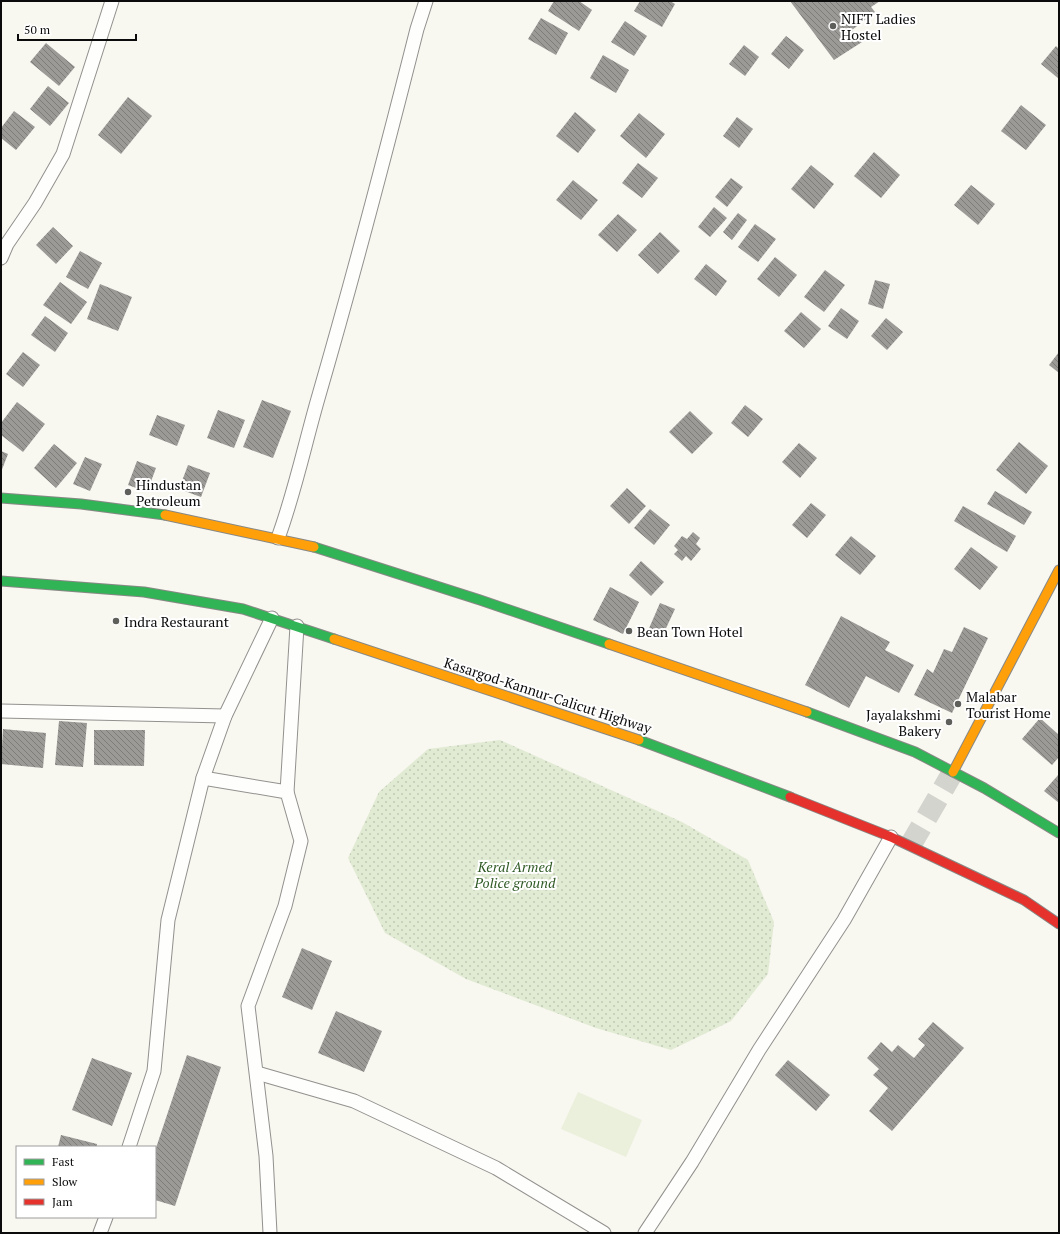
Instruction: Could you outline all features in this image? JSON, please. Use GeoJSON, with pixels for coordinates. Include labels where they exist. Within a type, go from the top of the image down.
{"type":"FeatureCollection","features":[{"type":"Feature","properties":{"kind":"main road"},"geometry":{"type":"LineString","coordinates":[[1,498],[81,504],[150,512],[308,545],[480,600],[791,706],[915,752],[1059,833]]}},
{"type":"Feature","properties":{"kind":"main road"},"geometry":{"type":"LineString","coordinates":[[953,772],[1059,570]]}},
{"type":"Feature","properties":{"kind":"main road","name":"Kasargod-Kannur-Calicut Highway"},"geometry":{"type":"LineString","coordinates":[[1,581],[144,592],[243,609],[297,626],[671,751],[891,837],[1024,900],[1059,924]]}},
{"type":"Feature","properties":{"kind":"street"},"geometry":{"type":"LineString","coordinates":[[1,258],[7,244],[35,203],[63,154],[112,1]]}},
{"type":"Feature","properties":{"kind":"street"},"geometry":{"type":"LineString","coordinates":[[278,538],[290,508],[314,410],[368,219],[417,29],[426,1]]}},
{"type":"Feature","properties":{"kind":"street"},"geometry":{"type":"LineString","coordinates":[[129,1146],[154,1071],[168,920],[203,778],[225,716],[272,618]]}},
{"type":"Feature","properties":{"kind":"street"},"geometry":{"type":"LineString","coordinates":[[270,1233],[266,1156],[248,1006],[285,906],[301,841],[287,792],[297,626]]}},
{"type":"Feature","properties":{"kind":"street"},"geometry":{"type":"LineString","coordinates":[[1,711],[225,716]]}},
{"type":"Feature","properties":{"kind":"street"},"geometry":{"type":"LineString","coordinates":[[203,778],[287,792]]}},
{"type":"Feature","properties":{"kind":"street"},"geometry":{"type":"LineString","coordinates":[[645,1233],[692,1162],[759,1050],[844,920],[891,837]]}},
{"type":"Feature","properties":{"kind":"street"},"geometry":{"type":"LineString","coordinates":[[257,1073],[354,1101],[496,1168],[604,1233]]}},
{"type":"Feature","properties":{"kind":"street"},"geometry":{"type":"LineString","coordinates":[[100,1233],[106,1218]]}},
{"type":"Feature","properties":{"kind":"green space","name":"Keral Armed Police ground"},"geometry":{"type":"Polygon","coordinates":[[[500,740],[682,822],[748,860],[774,922],[768,974],[731,1021],[671,1050],[596,1028],[466,979],[385,933],[348,858],[379,792],[428,749],[500,740]]]}},
{"type":"Feature","properties":{"kind":"green space"},"geometry":{"type":"Polygon","coordinates":[[[578,1092],[642,1120],[626,1157],[561,1129],[578,1092]]]}},
{"type":"Feature","properties":{"kind":"building"},"geometry":{"type":"Polygon","coordinates":[[[554,1],[579,1],[592,10],[579,31],[548,11],[554,1]]]}},
{"type":"Feature","properties":{"kind":"building"},"geometry":{"type":"Polygon","coordinates":[[[640,1],[670,1],[675,4],[662,27],[634,11],[640,1]]]}},
{"type":"Feature","properties":{"kind":"building","name":"NIFT Ladies Hostel"},"geometry":{"type":"Polygon","coordinates":[[[790,1],[880,1],[871,7],[875,12],[852,30],[862,42],[834,60],[790,1]]]}},
{"type":"Feature","properties":{"kind":"building"},"geometry":{"type":"Polygon","coordinates":[[[541,18],[568,33],[556,55],[528,39],[541,18]]]}},
{"type":"Feature","properties":{"kind":"building"},"geometry":{"type":"Polygon","coordinates":[[[625,21],[647,36],[634,56],[611,42],[625,21]]]}},
{"type":"Feature","properties":{"kind":"building"},"geometry":{"type":"Polygon","coordinates":[[[786,36],[804,50],[789,69],[771,54],[786,36]]]}},
{"type":"Feature","properties":{"kind":"building"},"geometry":{"type":"Polygon","coordinates":[[[46,43],[75,67],[59,86],[30,62],[46,43]]]}},
{"type":"Feature","properties":{"kind":"building"},"geometry":{"type":"Polygon","coordinates":[[[744,45],[759,57],[745,76],[729,64],[744,45]]]}},
{"type":"Feature","properties":{"kind":"building"},"geometry":{"type":"Polygon","coordinates":[[[1056,46],[1059,49],[1059,79],[1041,64],[1056,46]]]}},
{"type":"Feature","properties":{"kind":"building"},"geometry":{"type":"Polygon","coordinates":[[[603,55],[629,70],[616,93],[590,78],[603,55]]]}},
{"type":"Feature","properties":{"kind":"building"},"geometry":{"type":"Polygon","coordinates":[[[48,86],[69,103],[50,126],[30,109],[48,86]]]}},
{"type":"Feature","properties":{"kind":"building"},"geometry":{"type":"Polygon","coordinates":[[[128,97],[152,116],[121,154],[98,135],[128,97]]]}},
{"type":"Feature","properties":{"kind":"building"},"geometry":{"type":"Polygon","coordinates":[[[1021,105],[1046,125],[1026,150],[1001,131],[1021,105]]]}},
{"type":"Feature","properties":{"kind":"building"},"geometry":{"type":"Polygon","coordinates":[[[14,111],[35,127],[16,150],[1,138],[1,128],[14,111]]]}},
{"type":"Feature","properties":{"kind":"building"},"geometry":{"type":"Polygon","coordinates":[[[575,112],[596,130],[578,153],[556,136],[575,112]]]}},
{"type":"Feature","properties":{"kind":"building"},"geometry":{"type":"Polygon","coordinates":[[[639,113],[665,134],[646,158],[620,136],[639,113]]]}},
{"type":"Feature","properties":{"kind":"building"},"geometry":{"type":"Polygon","coordinates":[[[737,117],[753,129],[739,148],[723,136],[737,117]]]}},
{"type":"Feature","properties":{"kind":"building"},"geometry":{"type":"Polygon","coordinates":[[[874,152],[900,175],[881,198],[854,176],[874,152]]]}},
{"type":"Feature","properties":{"kind":"building"},"geometry":{"type":"Polygon","coordinates":[[[638,163],[658,178],[642,198],[622,183],[638,163]]]}},
{"type":"Feature","properties":{"kind":"building"},"geometry":{"type":"Polygon","coordinates":[[[811,165],[834,184],[814,209],[791,189],[811,165]]]}},
{"type":"Feature","properties":{"kind":"building"},"geometry":{"type":"Polygon","coordinates":[[[731,178],[743,187],[727,207],[715,197],[731,178]]]}},
{"type":"Feature","properties":{"kind":"building"},"geometry":{"type":"Polygon","coordinates":[[[573,180],[598,200],[581,220],[556,200],[573,180]]]}},
{"type":"Feature","properties":{"kind":"building"},"geometry":{"type":"Polygon","coordinates":[[[971,185],[995,204],[978,225],[954,205],[971,185]]]}},
{"type":"Feature","properties":{"kind":"building"},"geometry":{"type":"Polygon","coordinates":[[[714,207],[727,218],[710,237],[698,227],[714,207]]]}},
{"type":"Feature","properties":{"kind":"building"},"geometry":{"type":"Polygon","coordinates":[[[738,213],[747,220],[732,240],[723,232],[738,213]]]}},
{"type":"Feature","properties":{"kind":"building"},"geometry":{"type":"Polygon","coordinates":[[[618,214],[637,230],[617,252],[598,235],[618,214]]]}},
{"type":"Feature","properties":{"kind":"building"},"geometry":{"type":"Polygon","coordinates":[[[755,224],[776,239],[758,262],[738,247],[755,224]]]}},
{"type":"Feature","properties":{"kind":"building"},"geometry":{"type":"Polygon","coordinates":[[[53,227],[73,246],[56,264],[36,245],[53,227]]]}},
{"type":"Feature","properties":{"kind":"building"},"geometry":{"type":"Polygon","coordinates":[[[660,232],[680,251],[658,274],[638,255],[660,232]]]}},
{"type":"Feature","properties":{"kind":"building"},"geometry":{"type":"Polygon","coordinates":[[[80,251],[102,263],[88,289],[66,277],[80,251]]]}},
{"type":"Feature","properties":{"kind":"building"},"geometry":{"type":"Polygon","coordinates":[[[775,257],[797,275],[779,297],[757,279],[775,257]]]}},
{"type":"Feature","properties":{"kind":"building"},"geometry":{"type":"Polygon","coordinates":[[[706,264],[727,281],[716,296],[694,279],[706,264]]]}},
{"type":"Feature","properties":{"kind":"building"},"geometry":{"type":"Polygon","coordinates":[[[825,270],[845,285],[824,312],[804,297],[825,270]]]}},
{"type":"Feature","properties":{"kind":"building"},"geometry":{"type":"Polygon","coordinates":[[[875,280],[890,284],[883,309],[868,304],[875,280]]]}},
{"type":"Feature","properties":{"kind":"building"},"geometry":{"type":"Polygon","coordinates":[[[60,282],[87,302],[71,324],[43,305],[60,282]]]}},
{"type":"Feature","properties":{"kind":"building"},"geometry":{"type":"Polygon","coordinates":[[[100,284],[132,297],[118,331],[87,319],[100,284]]]}},
{"type":"Feature","properties":{"kind":"building"},"geometry":{"type":"Polygon","coordinates":[[[841,308],[859,321],[847,339],[828,326],[841,308]]]}},
{"type":"Feature","properties":{"kind":"building"},"geometry":{"type":"Polygon","coordinates":[[[801,312],[821,329],[804,348],[784,331],[801,312]]]}},
{"type":"Feature","properties":{"kind":"building"},"geometry":{"type":"Polygon","coordinates":[[[45,316],[68,333],[55,352],[31,335],[45,316]]]}},
{"type":"Feature","properties":{"kind":"building"},"geometry":{"type":"Polygon","coordinates":[[[886,318],[903,332],[887,350],[871,336],[886,318]]]}},
{"type":"Feature","properties":{"kind":"building"},"geometry":{"type":"Polygon","coordinates":[[[23,352],[40,365],[23,387],[6,374],[23,352]]]}},
{"type":"Feature","properties":{"kind":"building"},"geometry":{"type":"Polygon","coordinates":[[[1059,352],[1059,373],[1049,365],[1059,352]]]}},
{"type":"Feature","properties":{"kind":"building"},"geometry":{"type":"Polygon","coordinates":[[[262,400],[291,411],[273,458],[243,447],[262,400]]]}},
{"type":"Feature","properties":{"kind":"building"},"geometry":{"type":"Polygon","coordinates":[[[17,402],[45,424],[23,452],[1,435],[1,423],[17,402]]]}},
{"type":"Feature","properties":{"kind":"building"},"geometry":{"type":"Polygon","coordinates":[[[745,405],[763,419],[748,437],[731,423],[745,405]]]}},
{"type":"Feature","properties":{"kind":"building"},"geometry":{"type":"Polygon","coordinates":[[[218,410],[245,420],[234,448],[207,438],[218,410]]]}},
{"type":"Feature","properties":{"kind":"building"},"geometry":{"type":"Polygon","coordinates":[[[690,411],[713,433],[692,454],[669,432],[690,411]]]}},
{"type":"Feature","properties":{"kind":"building"},"geometry":{"type":"Polygon","coordinates":[[[157,415],[185,425],[177,446],[149,435],[157,415]]]}},
{"type":"Feature","properties":{"kind":"building"},"geometry":{"type":"Polygon","coordinates":[[[1019,442],[1048,466],[1026,494],[996,470],[1019,442]]]}},
{"type":"Feature","properties":{"kind":"building"},"geometry":{"type":"Polygon","coordinates":[[[799,443],[817,458],[800,478],[782,462],[799,443]]]}},
{"type":"Feature","properties":{"kind":"building"},"geometry":{"type":"Polygon","coordinates":[[[54,444],[77,463],[56,488],[34,468],[54,444]]]}},
{"type":"Feature","properties":{"kind":"building"},"geometry":{"type":"Polygon","coordinates":[[[1,451],[8,454],[1,472],[1,451]]]}},
{"type":"Feature","properties":{"kind":"building"},"geometry":{"type":"Polygon","coordinates":[[[85,457],[102,464],[90,491],[73,484],[85,457]]]}},
{"type":"Feature","properties":{"kind":"building"},"geometry":{"type":"Polygon","coordinates":[[[137,461],[156,468],[147,492],[128,485],[137,461]]]}},
{"type":"Feature","properties":{"kind":"building"},"geometry":{"type":"Polygon","coordinates":[[[188,465],[210,473],[201,497],[179,489],[188,465]]]}},
{"type":"Feature","properties":{"kind":"building"},"geometry":{"type":"Polygon","coordinates":[[[627,488],[646,506],[629,524],[610,506],[627,488]]]}},
{"type":"Feature","properties":{"kind":"building"},"geometry":{"type":"Polygon","coordinates":[[[995,491],[1032,512],[1024,525],[987,504],[995,491]]]}},
{"type":"Feature","properties":{"kind":"building"},"geometry":{"type":"Polygon","coordinates":[[[811,503],[826,515],[807,538],[792,525],[811,503]]]}},
{"type":"Feature","properties":{"kind":"building"},"geometry":{"type":"Polygon","coordinates":[[[963,506],[1016,536],[1007,552],[954,521],[963,506]]]}},
{"type":"Feature","properties":{"kind":"building"},"geometry":{"type":"Polygon","coordinates":[[[650,509],[670,525],[654,545],[634,528],[650,509]]]}},
{"type":"Feature","properties":{"kind":"building"},"geometry":{"type":"Polygon","coordinates":[[[693,532],[700,538],[696,544],[701,549],[691,561],[686,556],[682,561],[674,554],[678,550],[674,546],[682,536],[687,539],[693,532]]]}},
{"type":"Feature","properties":{"kind":"building"},"geometry":{"type":"Polygon","coordinates":[[[851,536],[876,556],[860,575],[835,555],[851,536]]]}},
{"type":"Feature","properties":{"kind":"building"},"geometry":{"type":"Polygon","coordinates":[[[971,547],[998,567],[980,590],[954,569],[971,547]]]}},
{"type":"Feature","properties":{"kind":"building"},"geometry":{"type":"Polygon","coordinates":[[[641,561],[664,582],[651,596],[629,575],[641,561]]]}},
{"type":"Feature","properties":{"kind":"building"},"geometry":{"type":"Polygon","coordinates":[[[610,587],[639,602],[623,634],[593,620],[610,587]]]}},
{"type":"Feature","properties":{"kind":"building"},"geometry":{"type":"Polygon","coordinates":[[[660,603],[675,609],[661,639],[647,633],[660,603]]]}},
{"type":"Feature","properties":{"kind":"building"},"geometry":{"type":"Polygon","coordinates":[[[841,616],[890,642],[885,650],[914,665],[899,693],[866,676],[849,708],[805,685],[841,616]]]}},
{"type":"Feature","properties":{"kind":"building"},"geometry":{"type":"Polygon","coordinates":[[[964,627],[988,638],[952,713],[914,695],[927,669],[933,673],[944,649],[952,652],[964,627]]]}},
{"type":"Feature","properties":{"kind":"building"},"geometry":{"type":"Polygon","coordinates":[[[1040,718],[1059,735],[1059,757],[1052,765],[1022,739],[1040,718]]]}},
{"type":"Feature","properties":{"kind":"building"},"geometry":{"type":"Polygon","coordinates":[[[59,721],[87,723],[83,767],[55,765],[59,721]]]}},
{"type":"Feature","properties":{"kind":"building"},"geometry":{"type":"Polygon","coordinates":[[[3,729],[46,733],[43,768],[1,764],[3,729]]]}},
{"type":"Feature","properties":{"kind":"building"},"geometry":{"type":"Polygon","coordinates":[[[94,730],[145,730],[144,766],[94,765],[94,730]]]}},
{"type":"Feature","properties":{"kind":"building"},"geometry":{"type":"Polygon","coordinates":[[[1059,774],[1059,803],[1044,791],[1059,774]]]}},
{"type":"Feature","properties":{"kind":"building"},"geometry":{"type":"Polygon","coordinates":[[[302,948],[332,961],[312,1010],[282,997],[302,948]]]}},
{"type":"Feature","properties":{"kind":"building"},"geometry":{"type":"Polygon","coordinates":[[[336,1011],[382,1031],[364,1072],[318,1053],[336,1011]]]}},
{"type":"Feature","properties":{"kind":"building"},"geometry":{"type":"Polygon","coordinates":[[[933,1022],[964,1048],[892,1131],[869,1111],[888,1088],[873,1075],[879,1069],[867,1058],[881,1042],[892,1052],[898,1045],[914,1058],[925,1045],[918,1039],[933,1022]]]}},
{"type":"Feature","properties":{"kind":"building"},"geometry":{"type":"Polygon","coordinates":[[[187,1055],[221,1067],[175,1206],[156,1200],[156,1148],[187,1055]]]}},
{"type":"Feature","properties":{"kind":"building"},"geometry":{"type":"Polygon","coordinates":[[[92,1058],[132,1073],[112,1126],[72,1110],[92,1058]]]}},
{"type":"Feature","properties":{"kind":"building"},"geometry":{"type":"Polygon","coordinates":[[[788,1060],[830,1095],[816,1111],[775,1075],[788,1060]]]}},
{"type":"Feature","properties":{"kind":"building"},"geometry":{"type":"Polygon","coordinates":[[[61,1135],[97,1144],[97,1146],[58,1146],[61,1135]]]}},
{"type":"Feature","properties":{"kind":"tunnel"},"geometry":{"type":"LineString","coordinates":[[910,846],[953,772]]}},
{"type":"Feature","properties":{"kind":"traffic: fast"},"geometry":{"type":"LineString","coordinates":[[1,498],[81,504],[165,515]]}},
{"type":"Feature","properties":{"kind":"traffic: fast"},"geometry":{"type":"LineString","coordinates":[[314,547],[480,600],[609,644]]}},
{"type":"Feature","properties":{"kind":"traffic: fast"},"geometry":{"type":"LineString","coordinates":[[1,581],[144,592],[243,609],[334,639]]}},
{"type":"Feature","properties":{"kind":"traffic: fast"},"geometry":{"type":"LineString","coordinates":[[807,712],[915,752],[984,788],[1059,833]]}},
{"type":"Feature","properties":{"kind":"traffic: fast"},"geometry":{"type":"LineString","coordinates":[[639,740],[790,797]]}},
{"type":"Feature","properties":{"kind":"traffic: slow"},"geometry":{"type":"LineString","coordinates":[[165,515],[314,547]]}},
{"type":"Feature","properties":{"kind":"traffic: slow"},"geometry":{"type":"LineString","coordinates":[[953,772],[1059,570]]}},
{"type":"Feature","properties":{"kind":"traffic: slow"},"geometry":{"type":"LineString","coordinates":[[334,639],[639,740]]}},
{"type":"Feature","properties":{"kind":"traffic: slow"},"geometry":{"type":"LineString","coordinates":[[609,644],[807,712]]}},
{"type":"Feature","properties":{"kind":"traffic: jam"},"geometry":{"type":"LineString","coordinates":[[790,797],[891,837],[1024,900],[1059,924]]}},
{"type":"Feature","properties":{"kind":"place","name":"NIFT Ladies Hostel"},"geometry":{"type":"Point","coordinates":[833,26]}},
{"type":"Feature","properties":{"kind":"place","name":"Hindustan Petroleum"},"geometry":{"type":"Point","coordinates":[128,492]}},
{"type":"Feature","properties":{"kind":"place","name":"Indra Restaurant"},"geometry":{"type":"Point","coordinates":[116,621]}},
{"type":"Feature","properties":{"kind":"place","name":"Bean Town Hotel"},"geometry":{"type":"Point","coordinates":[629,631]}},
{"type":"Feature","properties":{"kind":"place","name":"Malabar Tourist Home"},"geometry":{"type":"Point","coordinates":[958,704]}},
{"type":"Feature","properties":{"kind":"place","name":"Jayalakshmi Bakery"},"geometry":{"type":"Point","coordinates":[949,722]}}]}
